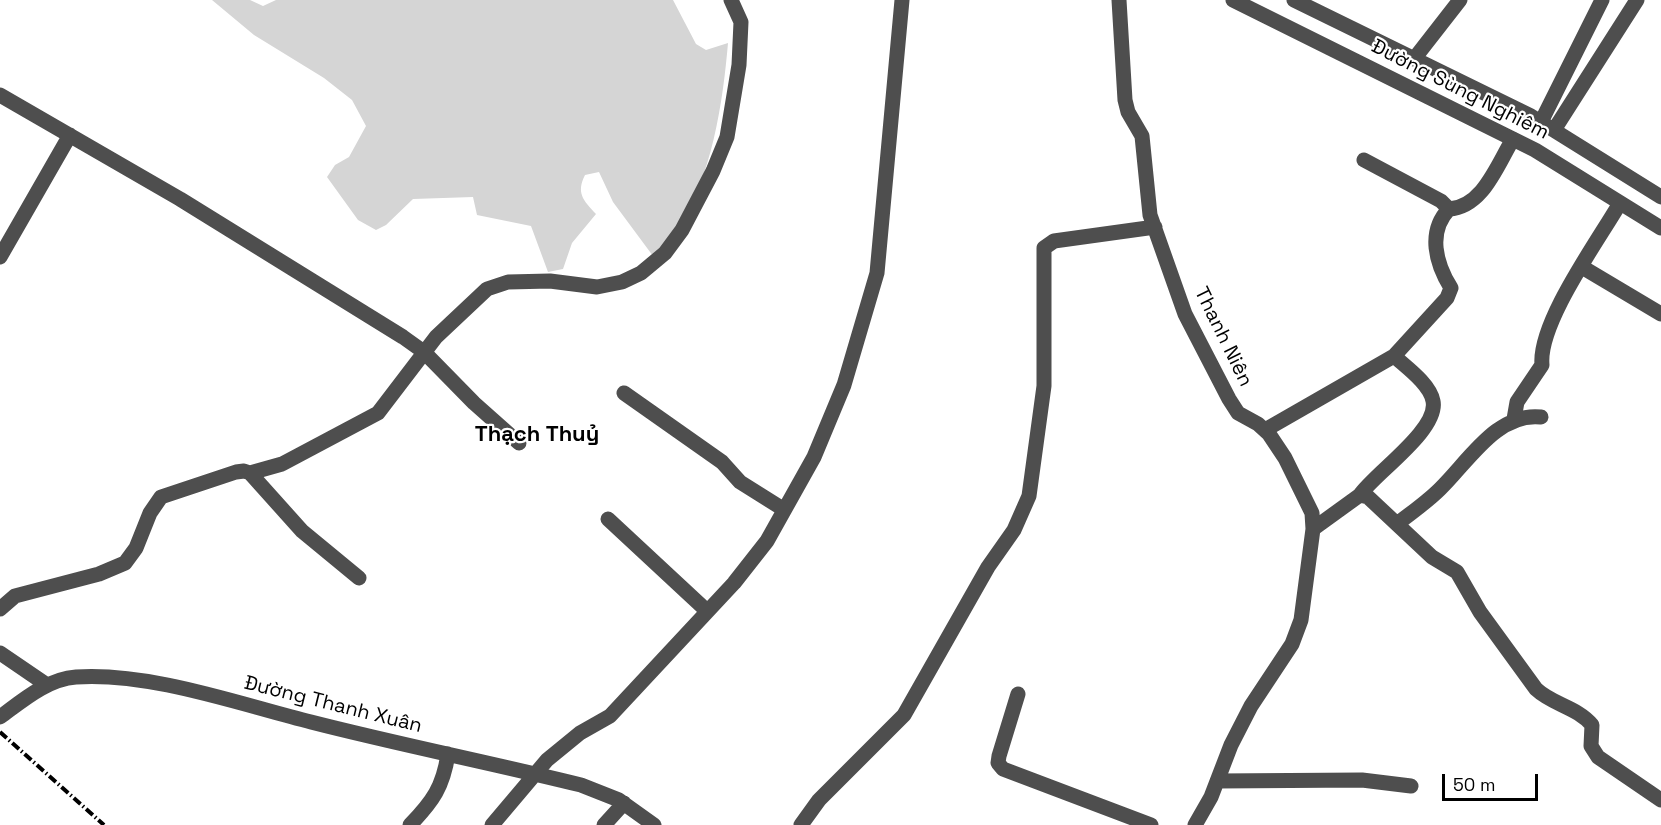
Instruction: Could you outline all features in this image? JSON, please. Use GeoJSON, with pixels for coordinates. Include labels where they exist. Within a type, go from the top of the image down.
{"type":"FeatureCollection","features":[{"type":"Feature","properties":{"kind":"street"},"geometry":{"type":"LineString","coordinates":[[250,473],[282,464],[378,413],[436,337],[488,289],[508,282],[550,280],[597,288],[622,282],[641,273],[665,254],[682,230],[713,171],[727,137],[740,65],[741,22],[731,0]]}},
{"type":"Feature","properties":{"kind":"street"},"geometry":{"type":"LineString","coordinates":[[492,825],[547,760],[563,746],[610,716],[734,583],[766,541],[814,458],[844,385],[877,273],[902,0]]}},
{"type":"Feature","properties":{"kind":"street","name":"Thanh Niên"},"geometry":{"type":"LineString","coordinates":[[1119,0],[1125,100],[1128,112],[1142,136],[1150,215],[1185,314],[1229,399],[1238,413],[1265,430],[1285,458],[1312,513],[1313,529],[1301,620],[1292,644],[1251,706],[1195,825]]}},
{"type":"Feature","properties":{"kind":"street","name":"Đường Sùng Nghiêm"},"geometry":{"type":"LineString","coordinates":[[1233,0],[1513,139],[1661,228]]}},
{"type":"Feature","properties":{"kind":"street","name":"Đường Sùng Nghiêm"},"geometry":{"type":"LineString","coordinates":[[1294,0],[1540,122],[1661,196]]}},
{"type":"Feature","properties":{"kind":"street"},"geometry":{"type":"LineString","coordinates":[[1414,59],[1460,0]]}},
{"type":"Feature","properties":{"kind":"street"},"geometry":{"type":"LineString","coordinates":[[1540,122],[1602,0]]}},
{"type":"Feature","properties":{"kind":"street"},"geometry":{"type":"LineString","coordinates":[[1554,130],[1637,0]]}},
{"type":"Feature","properties":{"kind":"street"},"geometry":{"type":"LineString","coordinates":[[0,95],[180,199],[424,352],[474,403],[519,443]]}},
{"type":"Feature","properties":{"kind":"street"},"geometry":{"type":"LineString","coordinates":[[0,258],[70,135]]}},
{"type":"Feature","properties":{"kind":"street"},"geometry":{"type":"LineString","coordinates":[[1265,430],[1394,356],[1447,297],[1450,288],[1437,255],[1436,236],[1439,219],[1449,209],[1460,208],[1478,196],[1513,139]]}},
{"type":"Feature","properties":{"kind":"street"},"geometry":{"type":"LineString","coordinates":[[1364,160],[1442,201],[1449,209]]}},
{"type":"Feature","properties":{"kind":"street"},"geometry":{"type":"LineString","coordinates":[[1514,419],[1517,402],[1542,365],[1541,354],[1550,322],[1620,203]]}},
{"type":"Feature","properties":{"kind":"street"},"geometry":{"type":"LineString","coordinates":[[801,825],[819,801],[904,715],[988,567],[1014,530],[1029,496],[1044,386],[1044,248],[1054,241],[1155,227]]}},
{"type":"Feature","properties":{"kind":"street"},"geometry":{"type":"LineString","coordinates":[[1582,267],[1661,314]]}},
{"type":"Feature","properties":{"kind":"street"},"geometry":{"type":"LineString","coordinates":[[1313,529],[1360,495],[1408,448],[1434,409],[1433,399],[1418,378],[1394,356]]}},
{"type":"Feature","properties":{"kind":"street"},"geometry":{"type":"LineString","coordinates":[[624,393],[722,462],[740,482],[783,509]]}},
{"type":"Feature","properties":{"kind":"street"},"geometry":{"type":"LineString","coordinates":[[1397,525],[1440,490],[1472,455],[1514,419],[1526,415],[1541,417]]}},
{"type":"Feature","properties":{"kind":"street"},"geometry":{"type":"LineString","coordinates":[[0,609],[15,596],[99,574],[125,564],[136,548],[150,513],[161,497],[244,471],[250,473],[302,531],[359,578]]}},
{"type":"Feature","properties":{"kind":"street"},"geometry":{"type":"LineString","coordinates":[[1360,495],[1368,497],[1432,557],[1457,573],[1480,612],[1536,688],[1545,696],[1584,715],[1592,725],[1592,747],[1598,757],[1661,800]]}},
{"type":"Feature","properties":{"kind":"street"},"geometry":{"type":"LineString","coordinates":[[608,519],[707,610]]}},
{"type":"Feature","properties":{"kind":"street"},"geometry":{"type":"LineString","coordinates":[[0,653],[47,685]]}},
{"type":"Feature","properties":{"kind":"street","name":"Đường Thanh Xuân"},"geometry":{"type":"LineString","coordinates":[[0,717],[47,685],[73,677],[107,677],[174,688],[581,785],[624,803],[654,825]]}},
{"type":"Feature","properties":{"kind":"street"},"geometry":{"type":"LineString","coordinates":[[1018,694],[999,756],[998,764],[1003,769],[1151,825]]}},
{"type":"Feature","properties":{"kind":"street"},"geometry":{"type":"LineString","coordinates":[[410,825],[439,790],[444,780],[448,754]]}},
{"type":"Feature","properties":{"kind":"street"},"geometry":{"type":"LineString","coordinates":[[1217,781],[1362,780],[1411,786]]}},
{"type":"Feature","properties":{"kind":"street"},"geometry":{"type":"LineString","coordinates":[[604,825],[624,803]]}},
{"type":"Feature","properties":{"kind":"shaded area"},"geometry":{"type":"Polygon","coordinates":[[[212,0],[250,0],[263,6],[276,0],[673,0],[696,44],[706,50],[728,43],[714,139],[699,187],[677,228],[653,256],[613,202],[599,172],[585,175],[581,187],[582,196],[596,214],[572,243],[563,269],[548,272],[531,226],[477,215],[473,197],[413,199],[386,225],[376,230],[358,220],[327,177],[335,165],[349,157],[366,126],[352,100],[324,78],[254,35],[212,0]]]}},
{"type":"Feature","properties":{"kind":"railway"},"geometry":{"type":"LineString","coordinates":[[0,732],[104,825]]}},
{"type":"Feature","properties":{"kind":"district","name":"Thạch Thuỷ"},"geometry":{"type":"Point","coordinates":[537,435]}}]}
